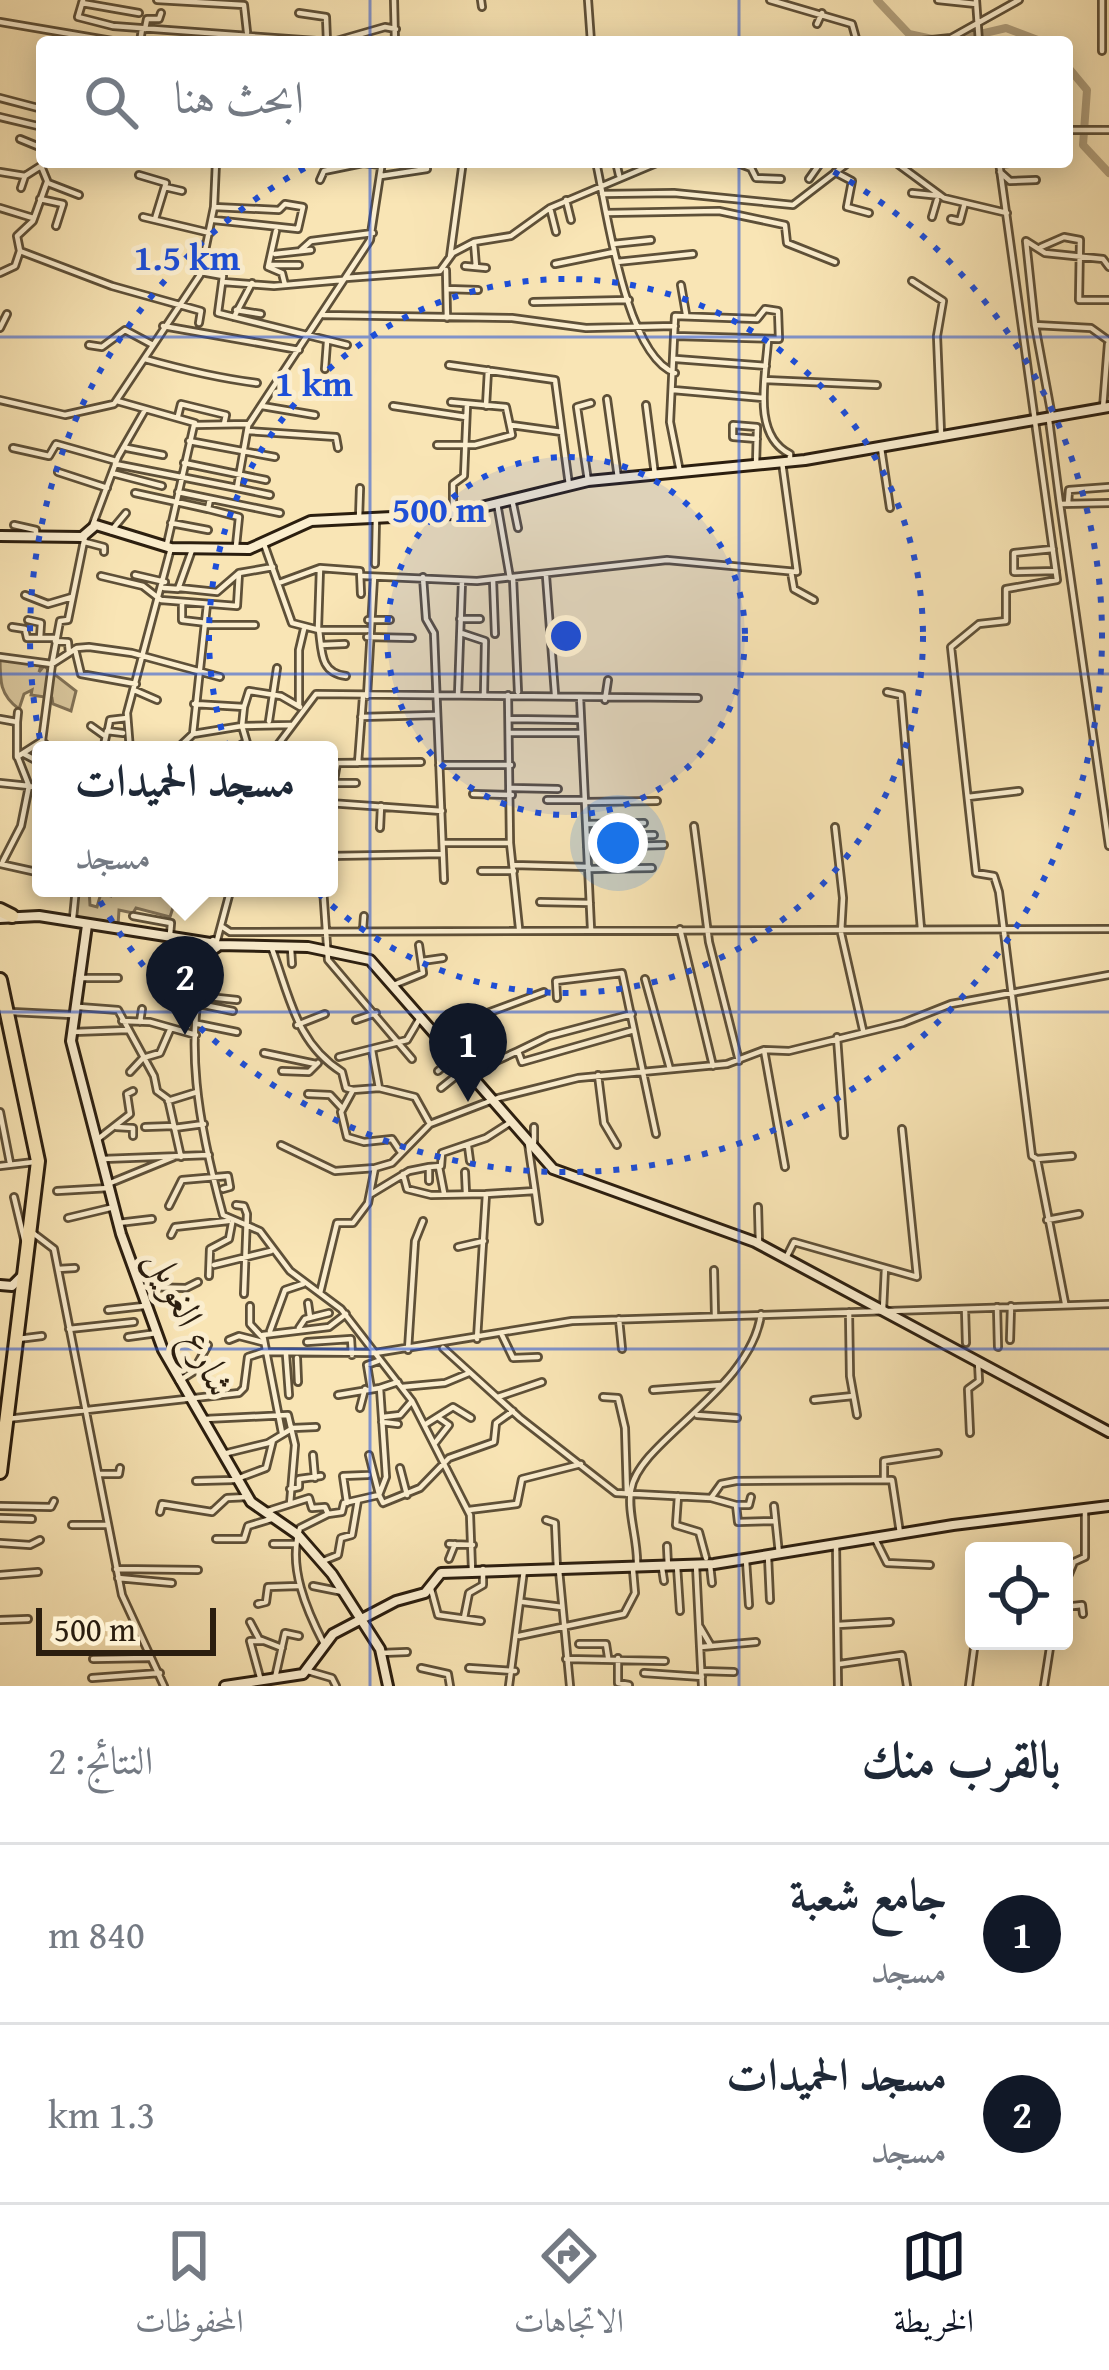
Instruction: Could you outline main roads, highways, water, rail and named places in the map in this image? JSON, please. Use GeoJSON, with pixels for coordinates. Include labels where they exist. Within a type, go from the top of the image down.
{"type":"FeatureCollection","features":[{"type":"Feature","properties":{"kind":"highway"},"geometry":{"type":"LineString","coordinates":[[0,980],[7,1060],[34,1162],[30,1239],[0,1433]]}},
{"type":"Feature","properties":{"kind":"highway"},"geometry":{"type":"LineString","coordinates":[[0,1472],[12,1336],[30,1239],[36,1133],[2,1005]]}},
{"type":"Feature","properties":{"kind":"waterway"},"geometry":{"type":"LineString","coordinates":[[877,0],[909,34],[918,36]]}},
{"type":"Feature","properties":{"kind":"waterway"},"geometry":{"type":"LineString","coordinates":[[972,36],[1006,28],[1027,36]]}},
{"type":"Feature","properties":{"kind":"waterway"},"geometry":{"type":"LineString","coordinates":[[1073,73],[1087,90],[1083,145],[1109,173]]}},
{"type":"Feature","properties":{"kind":"place","name":"مسجد الحميدات"},"geometry":{"type":"Point","coordinates":[185,1035]}},
{"type":"Feature","properties":{"kind":"place","name":"جامع شعبة"},"geometry":{"type":"Point","coordinates":[468,1102]}}]}
